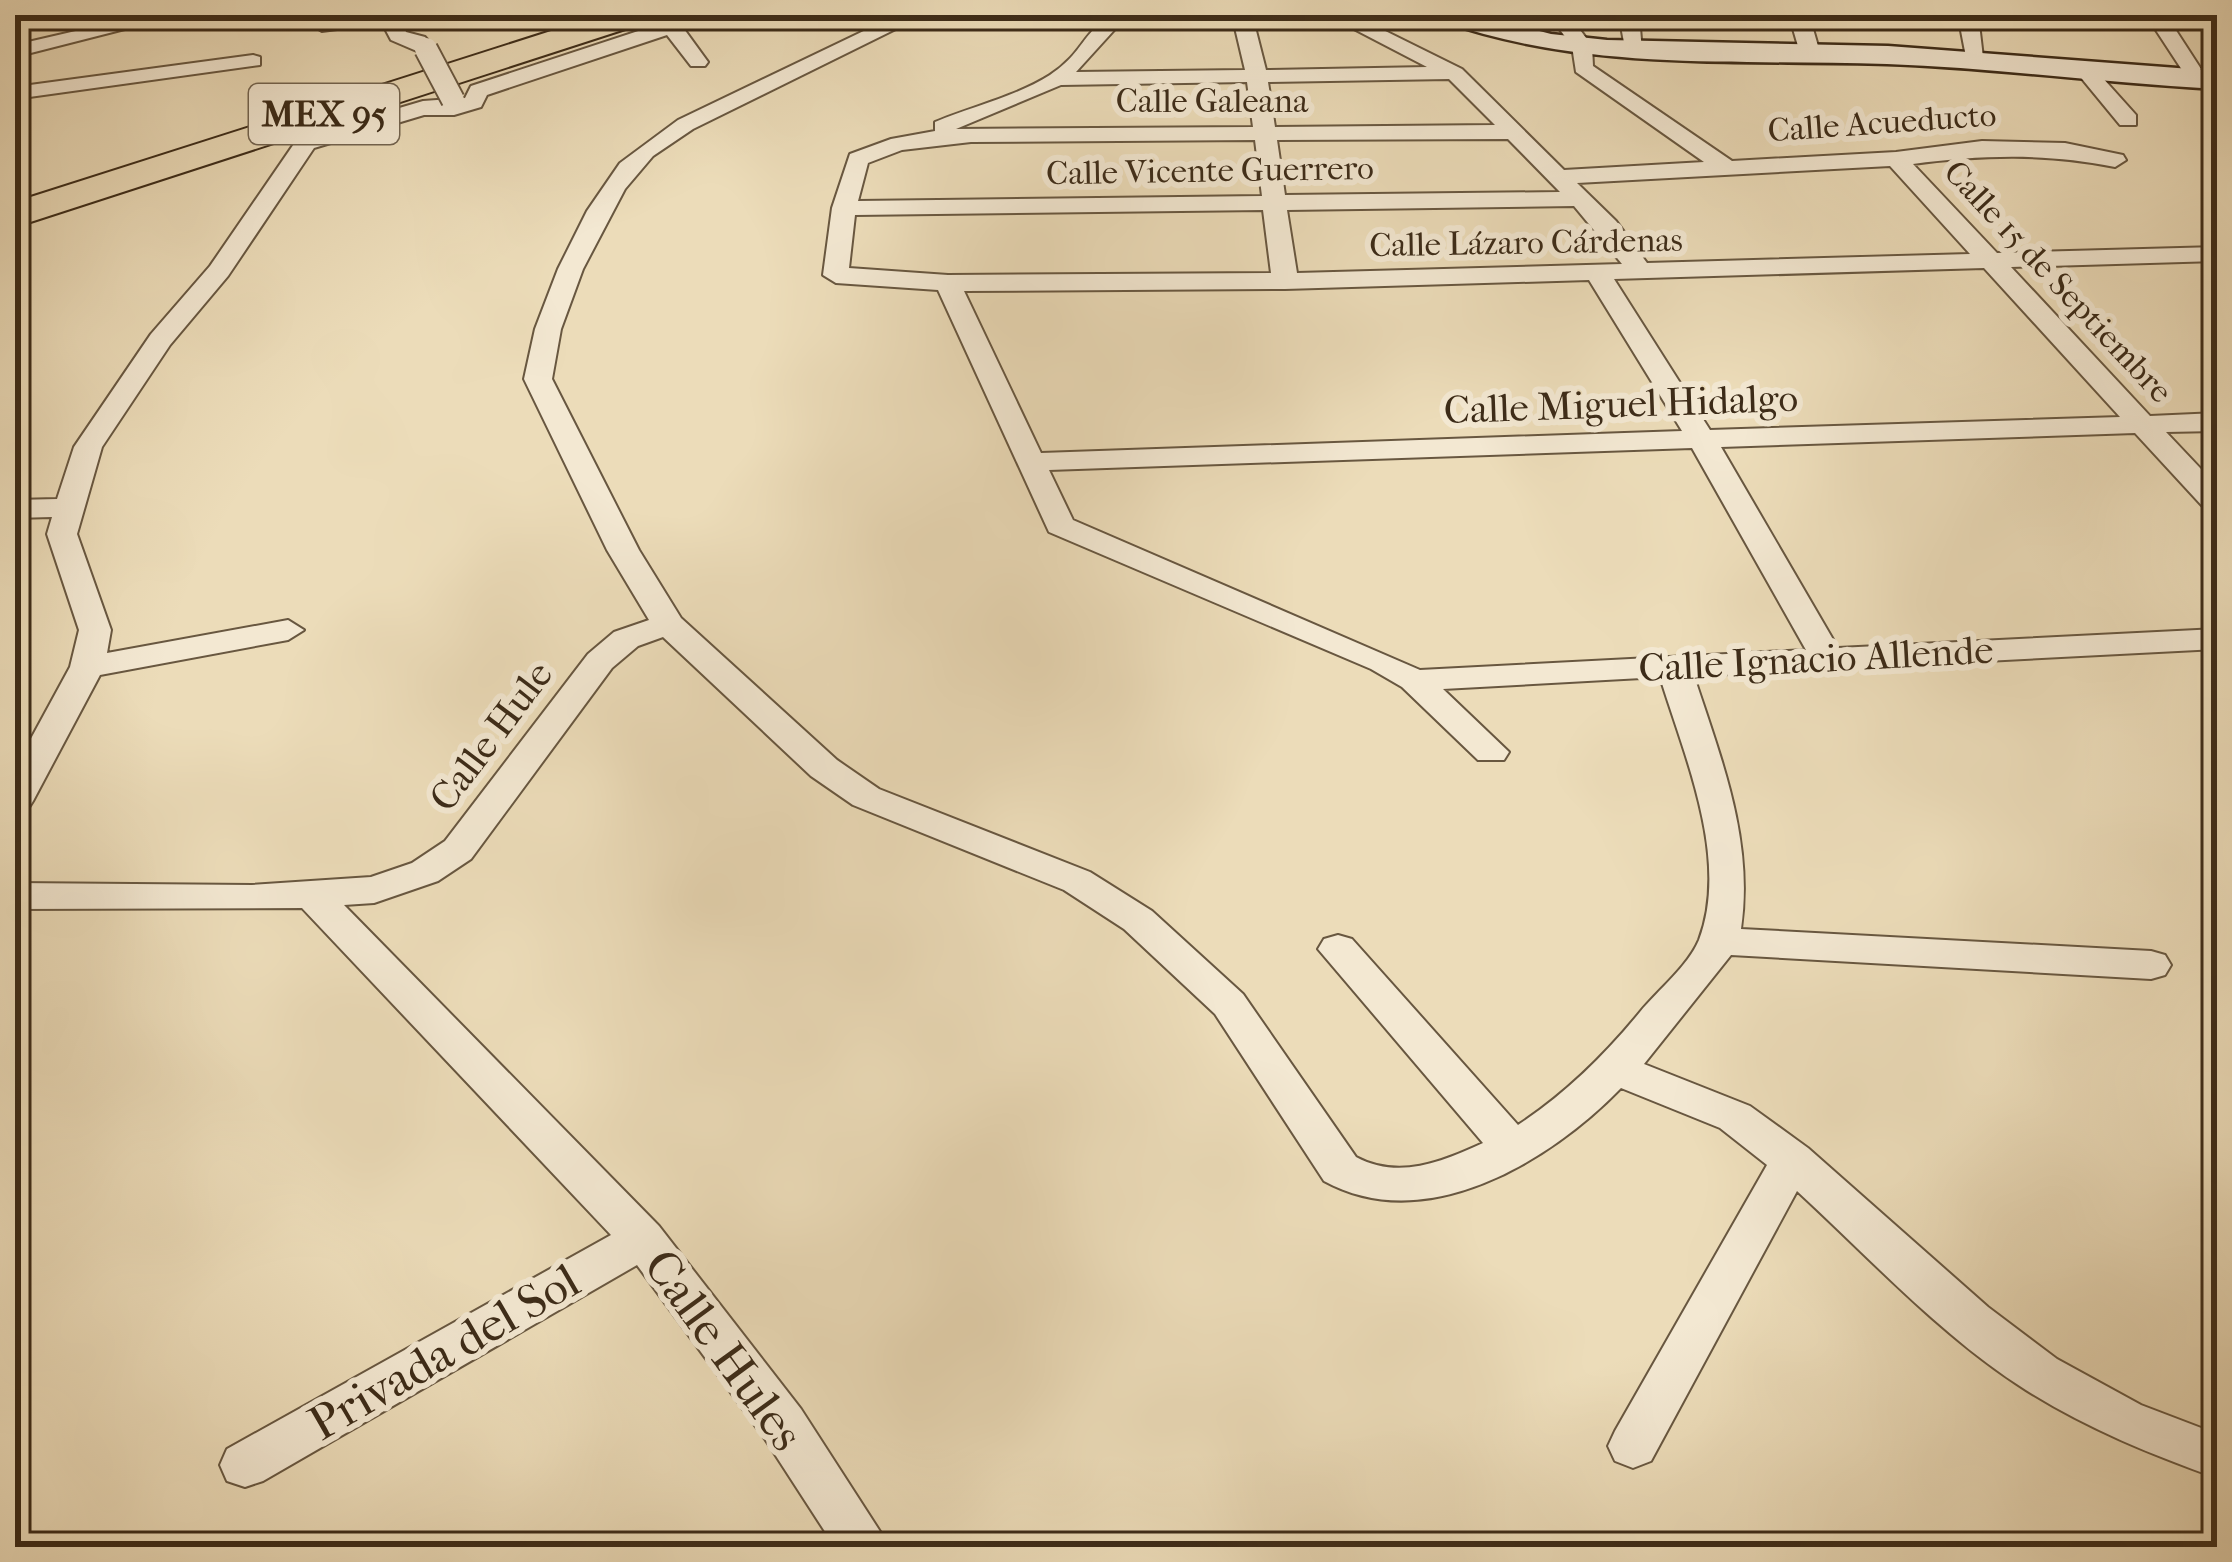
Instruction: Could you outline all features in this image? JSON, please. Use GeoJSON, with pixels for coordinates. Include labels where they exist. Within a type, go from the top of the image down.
{"type":"FeatureCollection","features":[{"type":"Feature","properties":{"kind":"highway","name":"MEX 95"},"geometry":{"type":"LineString","coordinates":[[15,192],[581,15]]}},
{"type":"Feature","properties":{"kind":"highway","name":"MEX 95"},"geometry":{"type":"LineString","coordinates":[[15,215],[634,15]]}},
{"type":"Feature","properties":{"kind":"main road"},"geometry":{"type":"LineString","coordinates":[[1452,15],[1504,33],[1582,46],[1810,53],[2204,75]]}},
{"type":"Feature","properties":{"kind":"street"},"geometry":{"type":"LineString","coordinates":[[322,25],[389,15],[398,37],[422,45],[453,104],[455,139]]}},
{"type":"Feature","properties":{"kind":"street"},"geometry":{"type":"LineString","coordinates":[[418,15],[427,31],[422,45]]}},
{"type":"Feature","properties":{"kind":"street"},"geometry":{"type":"LineString","coordinates":[[15,801],[87,667],[94,630],[62,534],[88,446],[160,340],[219,271],[306,143],[423,108],[473,101],[479,91],[707,15]]}},
{"type":"Feature","properties":{"kind":"street"},"geometry":{"type":"LineString","coordinates":[[914,15],[858,27],[665,139],[628,167],[552,308],[538,379],[622,550],[668,624],[824,768],[866,797],[1077,880],[1138,920],[1229,1004],[1340,1169],[1367,1186],[1414,1189],[1516,1151],[1617,1071],[1719,941],[1728,882],[1719,821],[1674,667]]}},
{"type":"Feature","properties":{"kind":"street"},"geometry":{"type":"LineString","coordinates":[[1058,79],[1108,24],[1139,15]]}},
{"type":"Feature","properties":{"kind":"street"},"geometry":{"type":"LineString","coordinates":[[1242,15],[1257,76],[1285,281]]}},
{"type":"Feature","properties":{"kind":"street"},"geometry":{"type":"LineString","coordinates":[[1337,15],[1455,73],[1606,226],[1642,274]]}},
{"type":"Feature","properties":{"kind":"street"},"geometry":{"type":"LineString","coordinates":[[1558,15],[1582,46]]}},
{"type":"Feature","properties":{"kind":"street"},"geometry":{"type":"LineString","coordinates":[[1629,15],[1635,48]]}},
{"type":"Feature","properties":{"kind":"street"},"geometry":{"type":"LineString","coordinates":[[1799,15],[1810,53]]}},
{"type":"Feature","properties":{"kind":"street"},"geometry":{"type":"LineString","coordinates":[[1968,15],[1977,62]]}},
{"type":"Feature","properties":{"kind":"street"},"geometry":{"type":"LineString","coordinates":[[2156,15],[2204,75]]}},
{"type":"Feature","properties":{"kind":"street"},"geometry":{"type":"LineString","coordinates":[[15,52],[154,19]]}},
{"type":"Feature","properties":{"kind":"street"},"geometry":{"type":"LineString","coordinates":[[671,26],[698,62]]}},
{"type":"Feature","properties":{"kind":"street","name":"Calle Acueducto"},"geometry":{"type":"LineString","coordinates":[[1582,46],[1583,68],[1724,166]]}},
{"type":"Feature","properties":{"kind":"street"},"geometry":{"type":"LineString","coordinates":[[15,93],[254,61]]}},
{"type":"Feature","properties":{"kind":"street"},"geometry":{"type":"LineString","coordinates":[[2085,70],[2128,120]]}},
{"type":"Feature","properties":{"kind":"street"},"geometry":{"type":"LineString","coordinates":[[844,208],[858,159],[1058,79],[1455,73]]}},
{"type":"Feature","properties":{"kind":"street","name":"Calle Galeana"},"geometry":{"type":"LineString","coordinates":[[912,140],[971,135],[1512,132]]}},
{"type":"Feature","properties":{"kind":"street","name":"Calle Acueducto"},"geometry":{"type":"LineString","coordinates":[[1556,177],[1897,160],[1982,148],[2024,147],[2115,160]]}},
{"type":"Feature","properties":{"kind":"street","name":"Calle 15 de Septiembre"},"geometry":{"type":"LineString","coordinates":[[1897,160],[2217,504]]}},
{"type":"Feature","properties":{"kind":"street","name":"Calle Vicente Guerrero"},"geometry":{"type":"LineString","coordinates":[[844,208],[1578,199]]}},
{"type":"Feature","properties":{"kind":"street","name":"Calle Lázaro Cárdenas"},"geometry":{"type":"LineString","coordinates":[[844,208],[836,275],[948,283],[1599,275],[2217,254]]}},
{"type":"Feature","properties":{"kind":"street"},"geometry":{"type":"LineString","coordinates":[[1599,275],[1702,440],[1828,658]]}},
{"type":"Feature","properties":{"kind":"street"},"geometry":{"type":"LineString","coordinates":[[948,283],[1060,526],[1383,662],[1414,680],[1491,752]]}},
{"type":"Feature","properties":{"kind":"street","name":"Calle Miguel Hidalgo"},"geometry":{"type":"LineString","coordinates":[[1028,462],[2217,422]]}},
{"type":"Feature","properties":{"kind":"street"},"geometry":{"type":"LineString","coordinates":[[15,509],[67,508]]}},
{"type":"Feature","properties":{"kind":"street","name":"Calle Hule"},"geometry":{"type":"LineString","coordinates":[[311,894],[374,890],[425,872],[458,850],[599,661],[626,639],[668,624]]}},
{"type":"Feature","properties":{"kind":"street"},"geometry":{"type":"LineString","coordinates":[[87,667],[288,630]]}},
{"type":"Feature","properties":{"kind":"street","name":"Calle Ignacio Allende"},"geometry":{"type":"LineString","coordinates":[[1414,680],[2217,639]]}},
{"type":"Feature","properties":{"kind":"street"},"geometry":{"type":"LineString","coordinates":[[15,896],[311,894]]}},
{"type":"Feature","properties":{"kind":"street","name":"Calle Hules"},"geometry":{"type":"LineString","coordinates":[[311,894],[643,1239],[783,1424],[864,1547]]}},
{"type":"Feature","properties":{"kind":"street"},"geometry":{"type":"LineString","coordinates":[[1719,941],[2151,965]]}},
{"type":"Feature","properties":{"kind":"street"},"geometry":{"type":"LineString","coordinates":[[1337,949],[1516,1151]]}},
{"type":"Feature","properties":{"kind":"street"},"geometry":{"type":"LineString","coordinates":[[1617,1071],[1680,1092],[1735,1118],[1792,1160],[1971,1321],[2040,1374],[2123,1420],[2217,1456]]}},
{"type":"Feature","properties":{"kind":"street"},"geometry":{"type":"LineString","coordinates":[[1633,1446],[1792,1160]]}},
{"type":"Feature","properties":{"kind":"street","name":"Privada del Sol"},"geometry":{"type":"LineString","coordinates":[[245,1465],[643,1239]]}}]}
